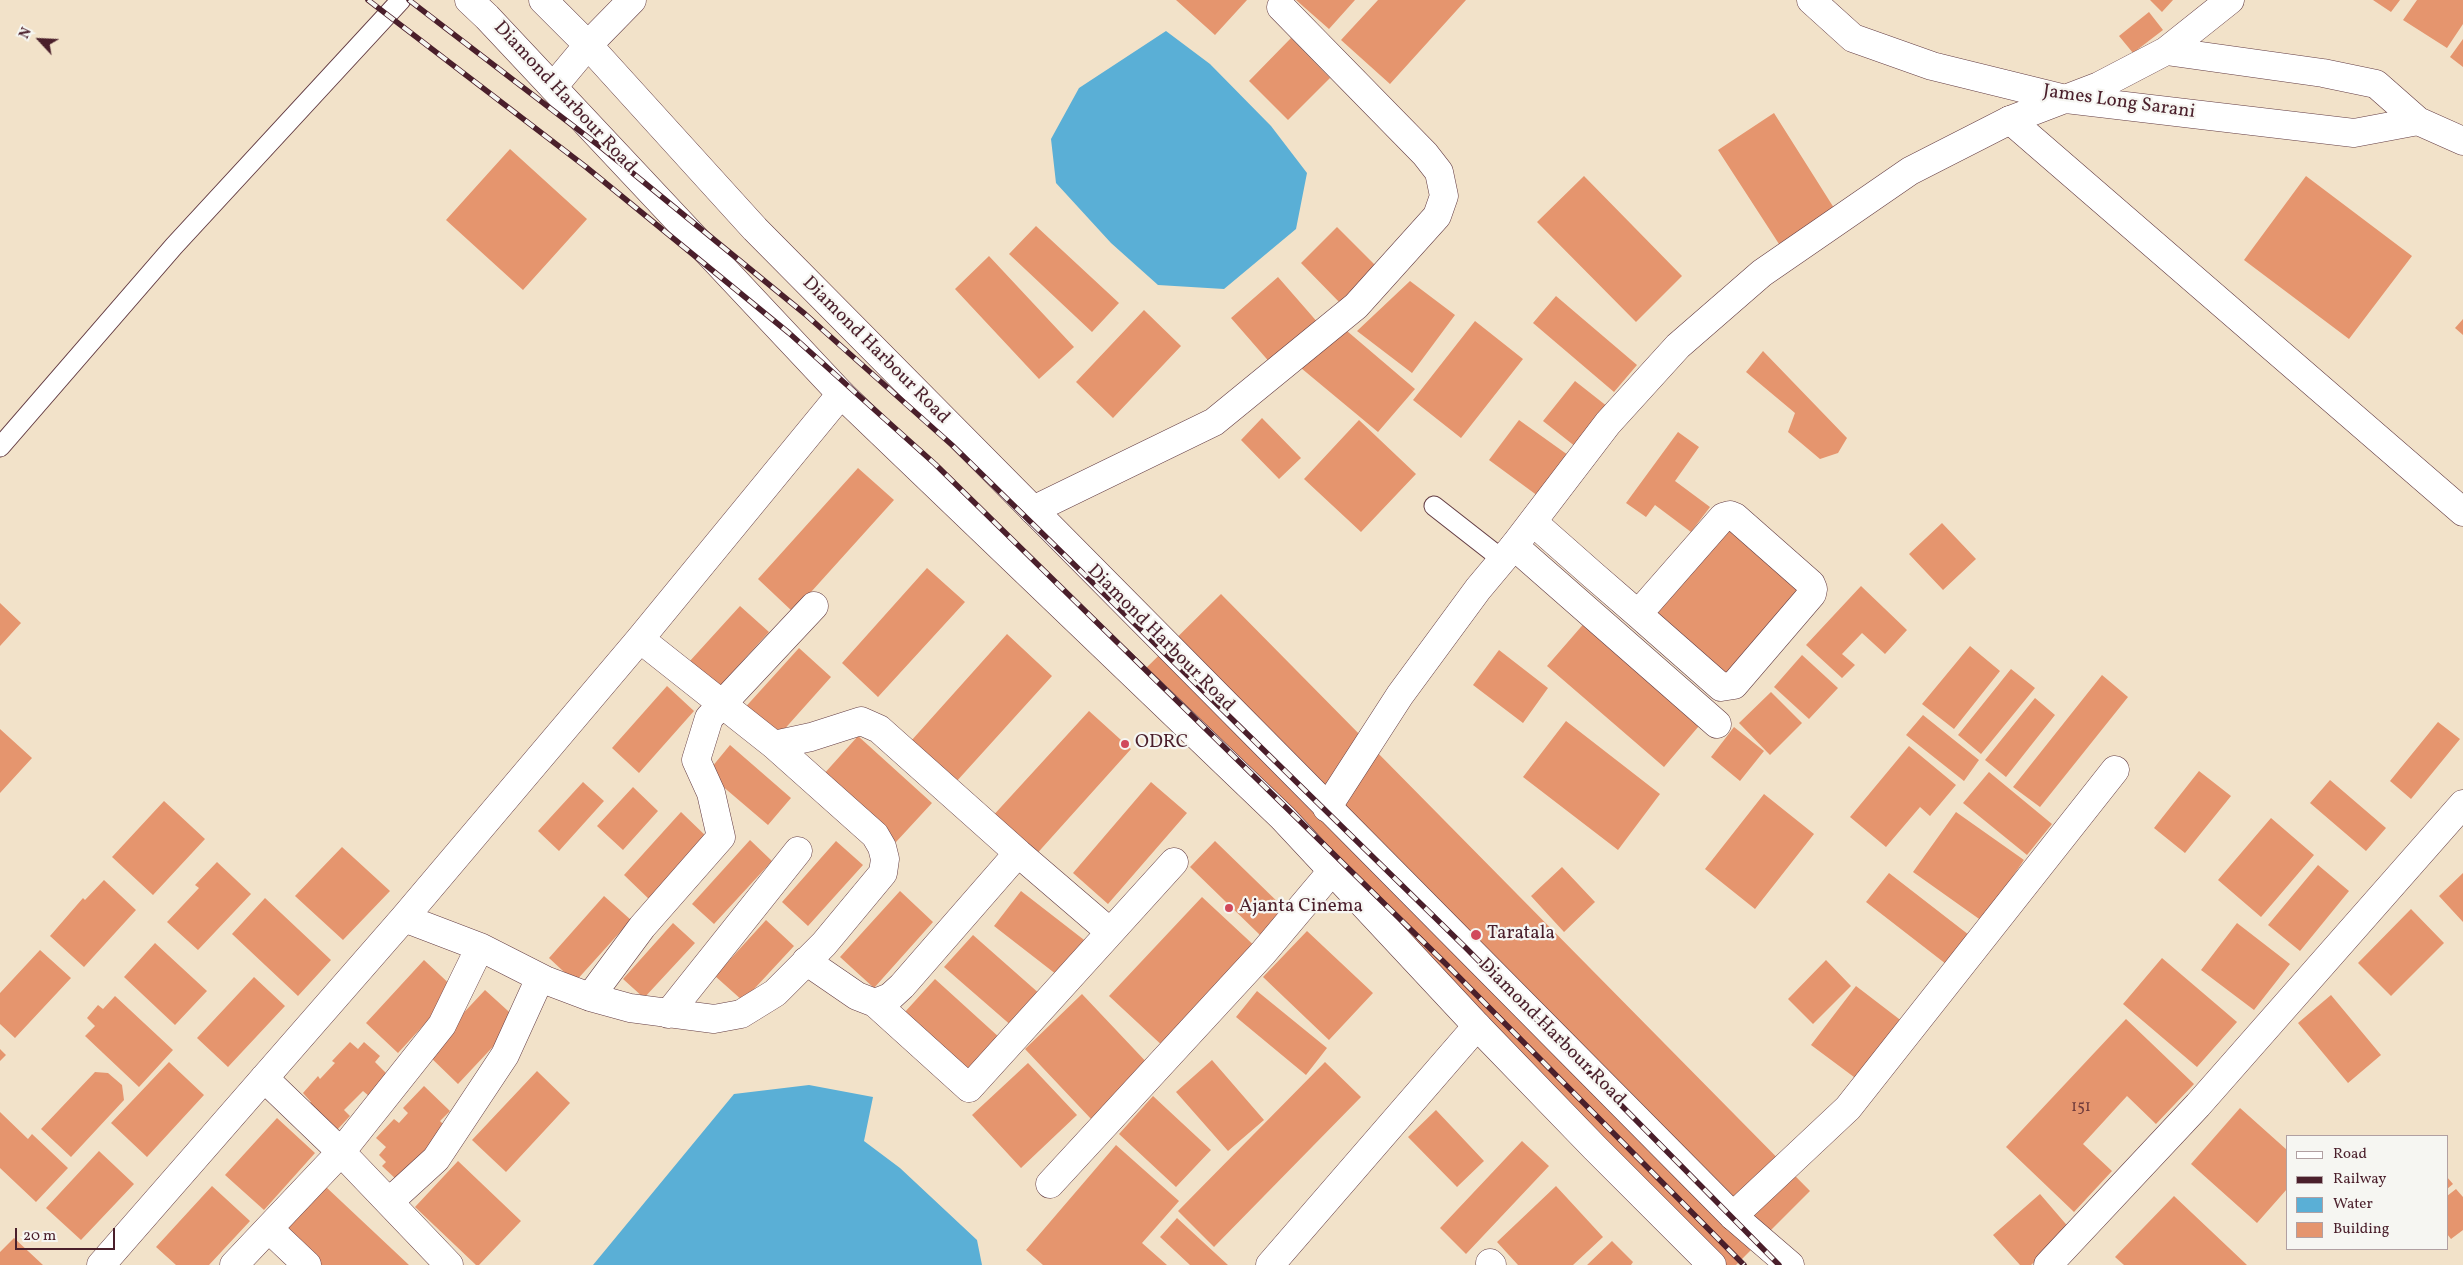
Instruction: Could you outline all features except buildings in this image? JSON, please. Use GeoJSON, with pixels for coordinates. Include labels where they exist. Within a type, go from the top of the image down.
{"type":"FeatureCollection","features":[{"type":"Feature","properties":{"kind":"main road","name":"Diamond Harbour Road"},"geometry":{"type":"LineString","coordinates":[[469,0],[842,394],[1283,818],[1477,1026],[1712,1265]]}},
{"type":"Feature","properties":{"kind":"main road","name":"Diamond Harbour Road"},"geometry":{"type":"LineString","coordinates":[[543,0],[588,44],[755,229],[1733,1216],[1790,1265]]}},
{"type":"Feature","properties":{"kind":"main road"},"geometry":{"type":"LineString","coordinates":[[553,87],[588,44],[632,0]]}},
{"type":"Feature","properties":{"kind":"main road","name":"James Long Sarani"},"geometry":{"type":"LineString","coordinates":[[1811,0],[1853,38],[1932,66],[2066,99],[2354,133],[2418,121]]}},
{"type":"Feature","properties":{"kind":"main road"},"geometry":{"type":"LineString","coordinates":[[1327,808],[1400,694],[1608,423],[1678,346],[1762,273],[1910,171],[2010,120],[2099,86],[2166,51],[2230,0]]}},
{"type":"Feature","properties":{"kind":"main road"},"geometry":{"type":"LineString","coordinates":[[1033,510],[1214,422],[1356,306],[1437,216],[1444,196],[1438,172],[1425,154],[1281,7]]}},
{"type":"Feature","properties":{"kind":"main road"},"geometry":{"type":"LineString","coordinates":[[2166,51],[2323,73],[2376,84],[2418,121],[2463,141]]}},
{"type":"Feature","properties":{"kind":"main road"},"geometry":{"type":"LineString","coordinates":[[2010,120],[2463,512]]}},
{"type":"Feature","properties":{"kind":"main road"},"geometry":{"type":"LineString","coordinates":[[101,1265],[404,918],[640,639],[842,394]]}},
{"type":"Feature","properties":{"kind":"main road"},"geometry":{"type":"LineString","coordinates":[[1532,522],[1721,687],[1728,688],[1734,686],[1812,594],[1813,589],[1812,584],[1735,517],[1730,515],[1723,517],[1638,614]]}},
{"type":"Feature","properties":{"kind":"main road"},"geometry":{"type":"LineString","coordinates":[[1508,553],[1717,724]]}},
{"type":"Feature","properties":{"kind":"main road"},"geometry":{"type":"LineString","coordinates":[[590,997],[642,927],[721,837],[711,793],[696,760],[709,718],[721,703],[814,606]]}},
{"type":"Feature","properties":{"kind":"main road"},"geometry":{"type":"LineString","coordinates":[[404,918],[480,947],[540,978],[590,997],[630,1008],[714,1019],[741,1014],[775,993],[824,944],[883,872],[885,859],[882,847],[875,835],[774,745],[640,639]]}},
{"type":"Feature","properties":{"kind":"main road"},"geometry":{"type":"LineString","coordinates":[[774,745],[811,737],[861,721],[879,729],[1110,932]]}},
{"type":"Feature","properties":{"kind":"main road"},"geometry":{"type":"LineString","coordinates":[[1733,1216],[1848,1108],[2115,770]]}},
{"type":"Feature","properties":{"kind":"main road"},"geometry":{"type":"LineString","coordinates":[[2048,1265],[2198,1105],[2463,804]]}},
{"type":"Feature","properties":{"kind":"main road"},"geometry":{"type":"LineString","coordinates":[[668,1014],[798,851]]}},
{"type":"Feature","properties":{"kind":"main road"},"geometry":{"type":"LineString","coordinates":[[875,1003],[890,997],[902,986],[1018,853]]}},
{"type":"Feature","properties":{"kind":"main road"},"geometry":{"type":"LineString","coordinates":[[806,961],[856,996],[875,1003],[969,1088],[1174,862]]}},
{"type":"Feature","properties":{"kind":"main road"},"geometry":{"type":"LineString","coordinates":[[1050,1184],[1263,954],[1332,871]]}},
{"type":"Feature","properties":{"kind":"main road"},"geometry":{"type":"LineString","coordinates":[[234,1265],[341,1152],[442,1024],[480,947]]}},
{"type":"Feature","properties":{"kind":"main road"},"geometry":{"type":"LineString","coordinates":[[389,1202],[436,1159],[505,1055],[540,978]]}},
{"type":"Feature","properties":{"kind":"main road"},"geometry":{"type":"LineString","coordinates":[[1270,1265],[1477,1026]]}},
{"type":"Feature","properties":{"kind":"main road"},"geometry":{"type":"LineString","coordinates":[[264,1078],[341,1152],[449,1265]]}},
{"type":"Feature","properties":{"kind":"main road"},"geometry":{"type":"LineString","coordinates":[[269,1229],[307,1265]]}},
{"type":"Feature","properties":{"kind":"lane"},"geometry":{"type":"LineString","coordinates":[[0,447],[174,246],[401,0]]}},
{"type":"Feature","properties":{"kind":"lane"},"geometry":{"type":"LineString","coordinates":[[1434,506],[1508,553]]}},
{"type":"Feature","properties":{"kind":"water"},"geometry":{"type":"Polygon","coordinates":[[[1166,31],[1210,64],[1271,126],[1307,173],[1296,229],[1224,289],[1158,285],[1111,243],[1056,183],[1051,139],[1079,88],[1166,31]]]}},
{"type":"Feature","properties":{"kind":"water"},"geometry":{"type":"Polygon","coordinates":[[[809,1085],[873,1097],[864,1141],[900,1168],[977,1240],[982,1265],[593,1265],[734,1094],[809,1085]]]}},
{"type":"Feature","properties":{"kind":"railway"},"geometry":{"type":"LineString","coordinates":[[368,0],[586,167],[789,333],[935,464],[1447,965],[1744,1265]]}},
{"type":"Feature","properties":{"kind":"railway"},"geometry":{"type":"LineString","coordinates":[[409,0],[602,148],[805,314],[952,445],[1465,947],[1779,1265]]}},
{"type":"Feature","properties":{"kind":"place","name":"ODRC"},"geometry":{"type":"Point","coordinates":[1125,744]}},
{"type":"Feature","properties":{"kind":"place","name":"Ajanta Cinema"},"geometry":{"type":"Point","coordinates":[1229,908]}},
{"type":"Feature","properties":{"kind":"place","name":"Taratala"},"geometry":{"type":"Point","coordinates":[1476,935]}}]}
